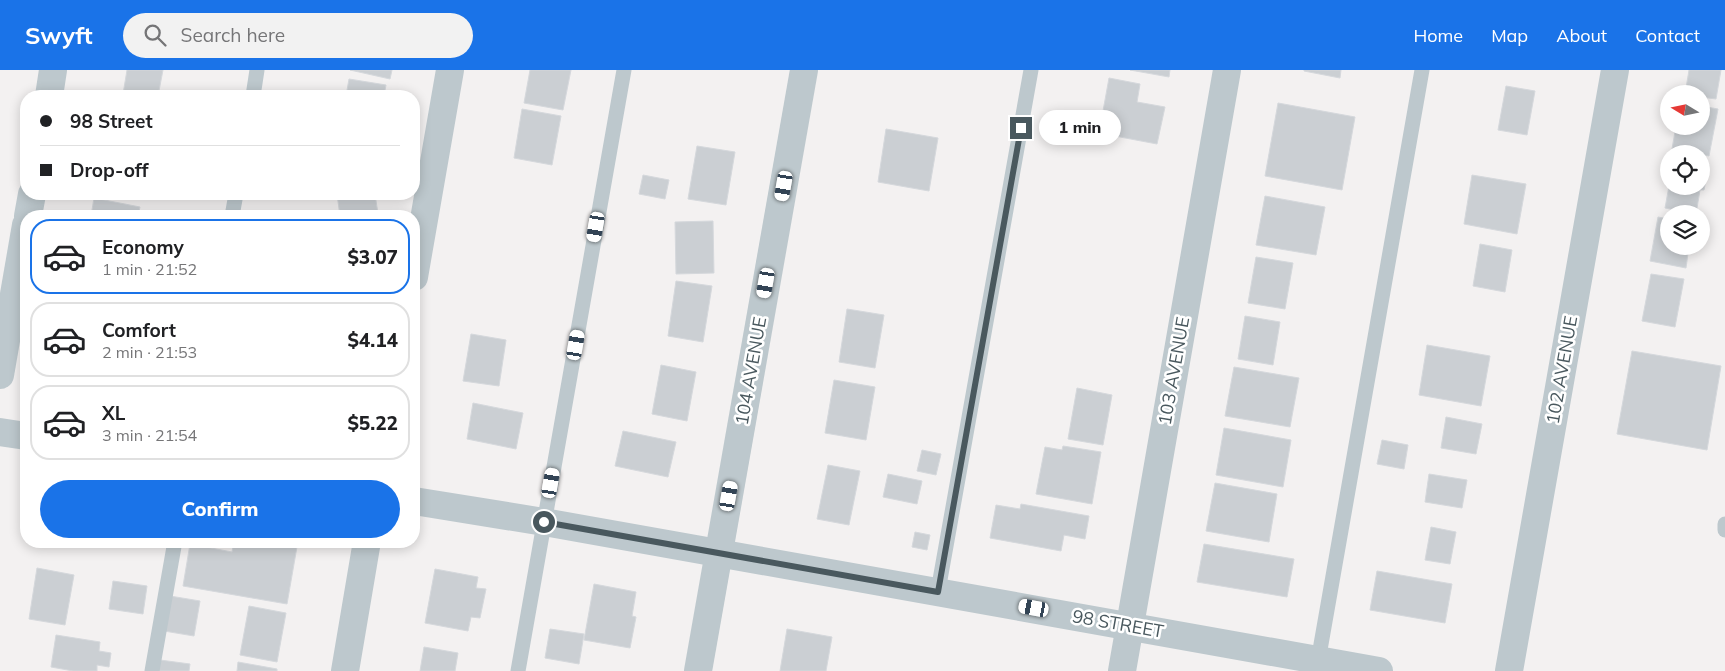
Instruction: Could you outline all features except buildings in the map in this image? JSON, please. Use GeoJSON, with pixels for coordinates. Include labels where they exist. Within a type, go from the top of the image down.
{"type":"FeatureCollection","features":[{"type":"Feature","properties":{"kind":"street"},"geometry":{"type":"LineString","coordinates":[[50,90],[53,70]]}},
{"type":"Feature","properties":{"kind":"street"},"geometry":{"type":"LineString","coordinates":[[420,242],[450,70]]}},
{"type":"Feature","properties":{"kind":"street","name":"104 AVENUE"},"geometry":{"type":"LineString","coordinates":[[698,671],[804,70]]}},
{"type":"Feature","properties":{"kind":"street","name":"103 AVENUE"},"geometry":{"type":"LineString","coordinates":[[1122,671],[1226,70]]}},
{"type":"Feature","properties":{"kind":"street","name":"102 AVENUE"},"geometry":{"type":"LineString","coordinates":[[1509,671],[1615,70]]}},
{"type":"Feature","properties":{"kind":"street"},"geometry":{"type":"LineString","coordinates":[[0,375],[20,260]]}},
{"type":"Feature","properties":{"kind":"street"},"geometry":{"type":"LineString","coordinates":[[0,432],[20,435]]}},
{"type":"Feature","properties":{"kind":"street","name":"98 STREET"},"geometry":{"type":"LineString","coordinates":[[420,502],[544,522],[1130,626],[1317,666],[1379,671]]}},
{"type":"Feature","properties":{"kind":"street"},"geometry":{"type":"LineString","coordinates":[[344,671],[366,548]]}},
{"type":"Feature","properties":{"kind":"lane"},"geometry":{"type":"LineString","coordinates":[[254,90],[258,70]]}},
{"type":"Feature","properties":{"kind":"lane"},"geometry":{"type":"LineString","coordinates":[[518,671],[624,70]]}},
{"type":"Feature","properties":{"kind":"lane"},"geometry":{"type":"LineString","coordinates":[[938,592],[1032,70]]}},
{"type":"Feature","properties":{"kind":"lane"},"geometry":{"type":"LineString","coordinates":[[1317,666],[1422,70]]}},
{"type":"Feature","properties":{"kind":"lane"},"geometry":{"type":"LineString","coordinates":[[1725,524],[1725,530]]}},
{"type":"Feature","properties":{"kind":"lane"},"geometry":{"type":"LineString","coordinates":[[152,671],[174,548]]}},
{"type":"Feature","properties":{"kind":"route"},"geometry":{"type":"LineString","coordinates":[[544,522],[938,592],[1021,128]]}}]}
